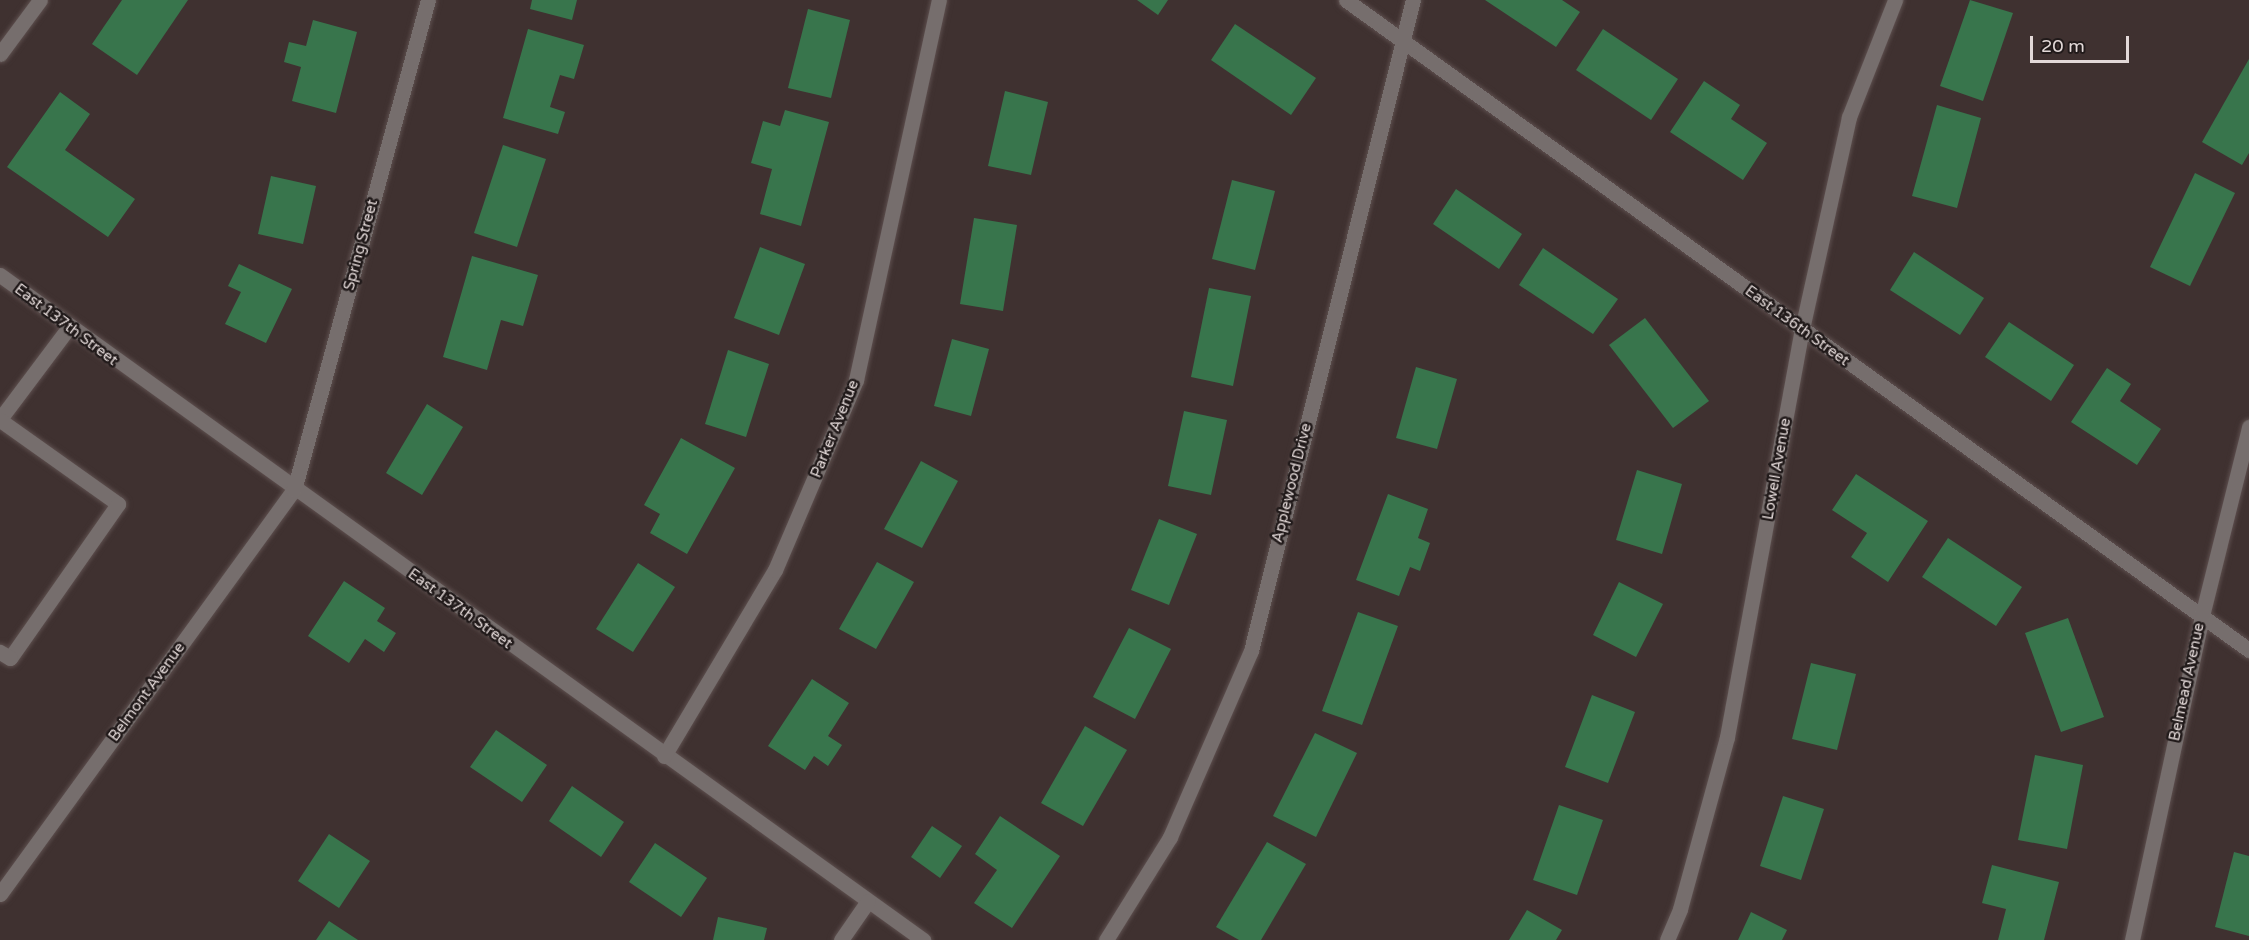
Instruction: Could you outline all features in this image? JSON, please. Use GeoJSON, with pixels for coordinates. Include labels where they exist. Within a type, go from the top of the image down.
{"type":"FeatureCollection","features":[{"type":"Feature","properties":{"kind":"street"},"geometry":{"type":"LineString","coordinates":[[0,54],[40,0]]}},
{"type":"Feature","properties":{"kind":"street","name":"Spring Street"},"geometry":{"type":"LineString","coordinates":[[294,490],[428,0]]}},
{"type":"Feature","properties":{"kind":"street","name":"Parker Avenue"},"geometry":{"type":"LineString","coordinates":[[664,756],[775,570],[856,380],[939,0]]}},
{"type":"Feature","properties":{"kind":"street","name":"East 136th Street"},"geometry":{"type":"LineString","coordinates":[[1346,0],[2249,650]]}},
{"type":"Feature","properties":{"kind":"street","name":"Applewood Drive"},"geometry":{"type":"LineString","coordinates":[[1106,940],[1170,837],[1251,651],[1400,40],[1413,0]]}},
{"type":"Feature","properties":{"kind":"street","name":"Lowell Avenue"},"geometry":{"type":"LineString","coordinates":[[1667,940],[1680,909],[1727,737],[1802,329],[1849,117],[1895,0]]}},
{"type":"Feature","properties":{"kind":"street","name":"East 137th Street"},"geometry":{"type":"LineString","coordinates":[[0,275],[294,490],[923,940]]}},
{"type":"Feature","properties":{"kind":"street"},"geometry":{"type":"LineString","coordinates":[[0,652],[10,658],[118,504],[0,420],[69,327]]}},
{"type":"Feature","properties":{"kind":"street","name":"Belmead Avenue"},"geometry":{"type":"LineString","coordinates":[[2132,940],[2202,616],[2249,427]]}},
{"type":"Feature","properties":{"kind":"street","name":"Belmont Avenue"},"geometry":{"type":"LineString","coordinates":[[0,894],[294,490]]}},
{"type":"Feature","properties":{"kind":"street"},"geometry":{"type":"LineString","coordinates":[[841,940],[868,901]]}},
{"type":"Feature","properties":{"kind":"building"},"geometry":{"type":"Polygon","coordinates":[[[122,0],[188,0],[137,75],[92,44],[122,0]]]}},
{"type":"Feature","properties":{"kind":"building"},"geometry":{"type":"Polygon","coordinates":[[[532,0],[577,0],[572,20],[530,9],[532,0]]]}},
{"type":"Feature","properties":{"kind":"building"},"geometry":{"type":"Polygon","coordinates":[[[1137,0],[1168,0],[1158,15],[1137,0]]]}},
{"type":"Feature","properties":{"kind":"building"},"geometry":{"type":"Polygon","coordinates":[[[1485,0],[1562,0],[1580,12],[1556,47],[1485,0]]]}},
{"type":"Feature","properties":{"kind":"building"},"geometry":{"type":"Polygon","coordinates":[[[1970,0],[2013,13],[1983,101],[1940,86],[1970,0]]]}},
{"type":"Feature","properties":{"kind":"building"},"geometry":{"type":"Polygon","coordinates":[[[808,9],[850,20],[831,98],[788,88],[808,9]]]}},
{"type":"Feature","properties":{"kind":"building"},"geometry":{"type":"Polygon","coordinates":[[[313,20],[357,32],[336,113],[292,101],[301,67],[284,62],[289,42],[306,46],[313,20]]]}},
{"type":"Feature","properties":{"kind":"building"},"geometry":{"type":"Polygon","coordinates":[[[1235,24],[1316,78],[1291,115],[1211,60],[1235,24]]]}},
{"type":"Feature","properties":{"kind":"building"},"geometry":{"type":"Polygon","coordinates":[[[528,29],[584,45],[574,79],[560,75],[550,107],[565,112],[558,134],[503,118],[528,29]]]}},
{"type":"Feature","properties":{"kind":"building"},"geometry":{"type":"Polygon","coordinates":[[[1603,29],[1678,79],[1651,120],[1576,70],[1603,29]]]}},
{"type":"Feature","properties":{"kind":"building"},"geometry":{"type":"Polygon","coordinates":[[[2249,59],[2249,153],[2242,165],[2202,142],[2249,59]]]}},
{"type":"Feature","properties":{"kind":"building"},"geometry":{"type":"Polygon","coordinates":[[[1704,81],[1740,105],[1731,119],[1767,143],[1743,180],[1670,132],[1704,81]]]}},
{"type":"Feature","properties":{"kind":"building"},"geometry":{"type":"Polygon","coordinates":[[[1005,91],[1048,102],[1031,175],[988,166],[1005,91]]]}},
{"type":"Feature","properties":{"kind":"building"},"geometry":{"type":"Polygon","coordinates":[[[60,92],[90,114],[65,150],[135,199],[108,237],[7,167],[60,92]]]}},
{"type":"Feature","properties":{"kind":"building"},"geometry":{"type":"Polygon","coordinates":[[[1937,105],[1981,118],[1957,208],[1912,196],[1937,105]]]}},
{"type":"Feature","properties":{"kind":"building"},"geometry":{"type":"Polygon","coordinates":[[[785,110],[829,122],[801,226],[760,214],[772,169],[751,163],[763,121],[780,126],[785,110]]]}},
{"type":"Feature","properties":{"kind":"building"},"geometry":{"type":"Polygon","coordinates":[[[503,145],[546,159],[517,247],[474,233],[503,145]]]}},
{"type":"Feature","properties":{"kind":"building"},"geometry":{"type":"Polygon","coordinates":[[[2195,173],[2235,193],[2190,286],[2150,267],[2195,173]]]}},
{"type":"Feature","properties":{"kind":"building"},"geometry":{"type":"Polygon","coordinates":[[[271,176],[316,186],[303,244],[258,234],[271,176]]]}},
{"type":"Feature","properties":{"kind":"building"},"geometry":{"type":"Polygon","coordinates":[[[1232,180],[1275,191],[1255,270],[1212,259],[1232,180]]]}},
{"type":"Feature","properties":{"kind":"building"},"geometry":{"type":"Polygon","coordinates":[[[1456,189],[1522,234],[1499,269],[1433,224],[1456,189]]]}},
{"type":"Feature","properties":{"kind":"building"},"geometry":{"type":"Polygon","coordinates":[[[974,218],[1017,225],[1003,311],[960,304],[974,218]]]}},
{"type":"Feature","properties":{"kind":"building"},"geometry":{"type":"Polygon","coordinates":[[[760,247],[805,264],[779,335],[734,318],[760,247]]]}},
{"type":"Feature","properties":{"kind":"building"},"geometry":{"type":"Polygon","coordinates":[[[1543,248],[1618,299],[1593,334],[1519,285],[1543,248]]]}},
{"type":"Feature","properties":{"kind":"building"},"geometry":{"type":"Polygon","coordinates":[[[1914,252],[1984,298],[1960,335],[1890,290],[1914,252]]]}},
{"type":"Feature","properties":{"kind":"building"},"geometry":{"type":"Polygon","coordinates":[[[472,256],[538,275],[523,326],[501,320],[487,370],[443,357],[472,256]]]}},
{"type":"Feature","properties":{"kind":"building"},"geometry":{"type":"Polygon","coordinates":[[[239,264],[292,289],[266,343],[225,324],[241,292],[228,286],[239,264]]]}},
{"type":"Feature","properties":{"kind":"building"},"geometry":{"type":"Polygon","coordinates":[[[1209,288],[1251,296],[1233,386],[1191,377],[1209,288]]]}},
{"type":"Feature","properties":{"kind":"building"},"geometry":{"type":"Polygon","coordinates":[[[1645,318],[1709,401],[1673,428],[1609,345],[1645,318]]]}},
{"type":"Feature","properties":{"kind":"building"},"geometry":{"type":"Polygon","coordinates":[[[2009,322],[2074,365],[2051,401],[1985,357],[2009,322]]]}},
{"type":"Feature","properties":{"kind":"building"},"geometry":{"type":"Polygon","coordinates":[[[952,339],[989,349],[971,416],[934,406],[952,339]]]}},
{"type":"Feature","properties":{"kind":"building"},"geometry":{"type":"Polygon","coordinates":[[[728,350],[769,364],[746,437],[705,424],[728,350]]]}},
{"type":"Feature","properties":{"kind":"building"},"geometry":{"type":"Polygon","coordinates":[[[1416,367],[1457,379],[1437,449],[1396,438],[1416,367]]]}},
{"type":"Feature","properties":{"kind":"building"},"geometry":{"type":"Polygon","coordinates":[[[2107,368],[2131,384],[2120,401],[2161,429],[2137,465],[2071,422],[2107,368]]]}},
{"type":"Feature","properties":{"kind":"building"},"geometry":{"type":"Polygon","coordinates":[[[427,404],[463,427],[422,495],[386,473],[427,404]]]}},
{"type":"Feature","properties":{"kind":"building"},"geometry":{"type":"Polygon","coordinates":[[[1184,411],[1227,420],[1211,495],[1168,486],[1184,411]]]}},
{"type":"Feature","properties":{"kind":"building"},"geometry":{"type":"Polygon","coordinates":[[[681,438],[735,468],[687,554],[650,533],[660,514],[644,505],[681,438]]]}},
{"type":"Feature","properties":{"kind":"building"},"geometry":{"type":"Polygon","coordinates":[[[921,461],[958,481],[922,548],[884,529],[921,461]]]}},
{"type":"Feature","properties":{"kind":"building"},"geometry":{"type":"Polygon","coordinates":[[[1637,470],[1682,484],[1662,554],[1616,540],[1637,470]]]}},
{"type":"Feature","properties":{"kind":"building"},"geometry":{"type":"Polygon","coordinates":[[[1856,474],[1928,521],[1888,582],[1851,557],[1867,533],[1832,510],[1856,474]]]}},
{"type":"Feature","properties":{"kind":"building"},"geometry":{"type":"Polygon","coordinates":[[[1388,494],[1428,509],[1418,538],[1430,543],[1420,571],[1410,567],[1399,596],[1356,580],[1388,494]]]}},
{"type":"Feature","properties":{"kind":"building"},"geometry":{"type":"Polygon","coordinates":[[[1159,519],[1197,534],[1169,605],[1131,590],[1159,519]]]}},
{"type":"Feature","properties":{"kind":"building"},"geometry":{"type":"Polygon","coordinates":[[[1948,538],[2022,587],[1996,626],[1922,577],[1948,538]]]}},
{"type":"Feature","properties":{"kind":"building"},"geometry":{"type":"Polygon","coordinates":[[[877,562],[914,582],[876,649],[839,629],[877,562]]]}},
{"type":"Feature","properties":{"kind":"building"},"geometry":{"type":"Polygon","coordinates":[[[638,563],[675,587],[633,652],[596,629],[638,563]]]}},
{"type":"Feature","properties":{"kind":"building"},"geometry":{"type":"Polygon","coordinates":[[[344,581],[385,608],[377,621],[396,633],[384,652],[365,639],[349,663],[308,636],[344,581]]]}},
{"type":"Feature","properties":{"kind":"building"},"geometry":{"type":"Polygon","coordinates":[[[1619,582],[1663,604],[1636,657],[1593,635],[1619,582]]]}},
{"type":"Feature","properties":{"kind":"building"},"geometry":{"type":"Polygon","coordinates":[[[1358,612],[1398,626],[1362,725],[1322,711],[1358,612]]]}},
{"type":"Feature","properties":{"kind":"building"},"geometry":{"type":"Polygon","coordinates":[[[2068,618],[2104,717],[2061,732],[2025,633],[2068,618]]]}},
{"type":"Feature","properties":{"kind":"building"},"geometry":{"type":"Polygon","coordinates":[[[1129,628],[1171,649],[1135,719],[1093,697],[1129,628]]]}},
{"type":"Feature","properties":{"kind":"building"},"geometry":{"type":"Polygon","coordinates":[[[1811,663],[1856,674],[1837,750],[1792,739],[1811,663]]]}},
{"type":"Feature","properties":{"kind":"building"},"geometry":{"type":"Polygon","coordinates":[[[812,679],[849,703],[828,736],[842,745],[828,766],[814,756],[805,770],[768,746],[812,679]]]}},
{"type":"Feature","properties":{"kind":"building"},"geometry":{"type":"Polygon","coordinates":[[[1592,695],[1635,712],[1608,783],[1565,767],[1592,695]]]}},
{"type":"Feature","properties":{"kind":"building"},"geometry":{"type":"Polygon","coordinates":[[[1085,726],[1127,750],[1083,826],[1041,803],[1085,726]]]}},
{"type":"Feature","properties":{"kind":"building"},"geometry":{"type":"Polygon","coordinates":[[[496,730],[547,765],[522,802],[470,767],[496,730]]]}},
{"type":"Feature","properties":{"kind":"building"},"geometry":{"type":"Polygon","coordinates":[[[1315,733],[1357,753],[1316,837],[1273,816],[1315,733]]]}},
{"type":"Feature","properties":{"kind":"building"},"geometry":{"type":"Polygon","coordinates":[[[2035,755],[2083,765],[2067,849],[2018,840],[2035,755]]]}},
{"type":"Feature","properties":{"kind":"building"},"geometry":{"type":"Polygon","coordinates":[[[572,786],[624,822],[601,857],[549,821],[572,786]]]}},
{"type":"Feature","properties":{"kind":"building"},"geometry":{"type":"Polygon","coordinates":[[[1783,796],[1824,809],[1801,880],[1760,866],[1783,796]]]}},
{"type":"Feature","properties":{"kind":"building"},"geometry":{"type":"Polygon","coordinates":[[[1559,805],[1603,820],[1577,895],[1533,880],[1559,805]]]}},
{"type":"Feature","properties":{"kind":"building"},"geometry":{"type":"Polygon","coordinates":[[[1000,816],[1060,856],[1012,928],[974,903],[997,870],[975,854],[1000,816]]]}},
{"type":"Feature","properties":{"kind":"building"},"geometry":{"type":"Polygon","coordinates":[[[932,826],[962,846],[940,878],[911,857],[932,826]]]}},
{"type":"Feature","properties":{"kind":"building"},"geometry":{"type":"Polygon","coordinates":[[[329,834],[370,861],[339,908],[298,881],[329,834]]]}},
{"type":"Feature","properties":{"kind":"building"},"geometry":{"type":"Polygon","coordinates":[[[1267,842],[1306,864],[1261,940],[1239,940],[1216,927],[1267,842]]]}},
{"type":"Feature","properties":{"kind":"building"},"geometry":{"type":"Polygon","coordinates":[[[655,843],[707,878],[681,917],[629,882],[655,843]]]}},
{"type":"Feature","properties":{"kind":"building"},"geometry":{"type":"Polygon","coordinates":[[[2234,852],[2249,856],[2249,936],[2215,927],[2234,852]]]}},
{"type":"Feature","properties":{"kind":"building"},"geometry":{"type":"Polygon","coordinates":[[[1992,865],[2059,882],[2044,940],[1998,940],[2006,909],[1982,903],[1992,865]]]}},
{"type":"Feature","properties":{"kind":"building"},"geometry":{"type":"Polygon","coordinates":[[[1527,910],[1562,930],[1556,940],[1509,940],[1527,910]]]}},
{"type":"Feature","properties":{"kind":"building"},"geometry":{"type":"Polygon","coordinates":[[[1751,912],[1787,930],[1782,940],[1738,940],[1751,912]]]}},
{"type":"Feature","properties":{"kind":"building"},"geometry":{"type":"Polygon","coordinates":[[[718,917],[767,928],[764,940],[713,940],[718,917]]]}},
{"type":"Feature","properties":{"kind":"building"},"geometry":{"type":"Polygon","coordinates":[[[329,921],[358,940],[316,940],[329,921]]]}}]}
